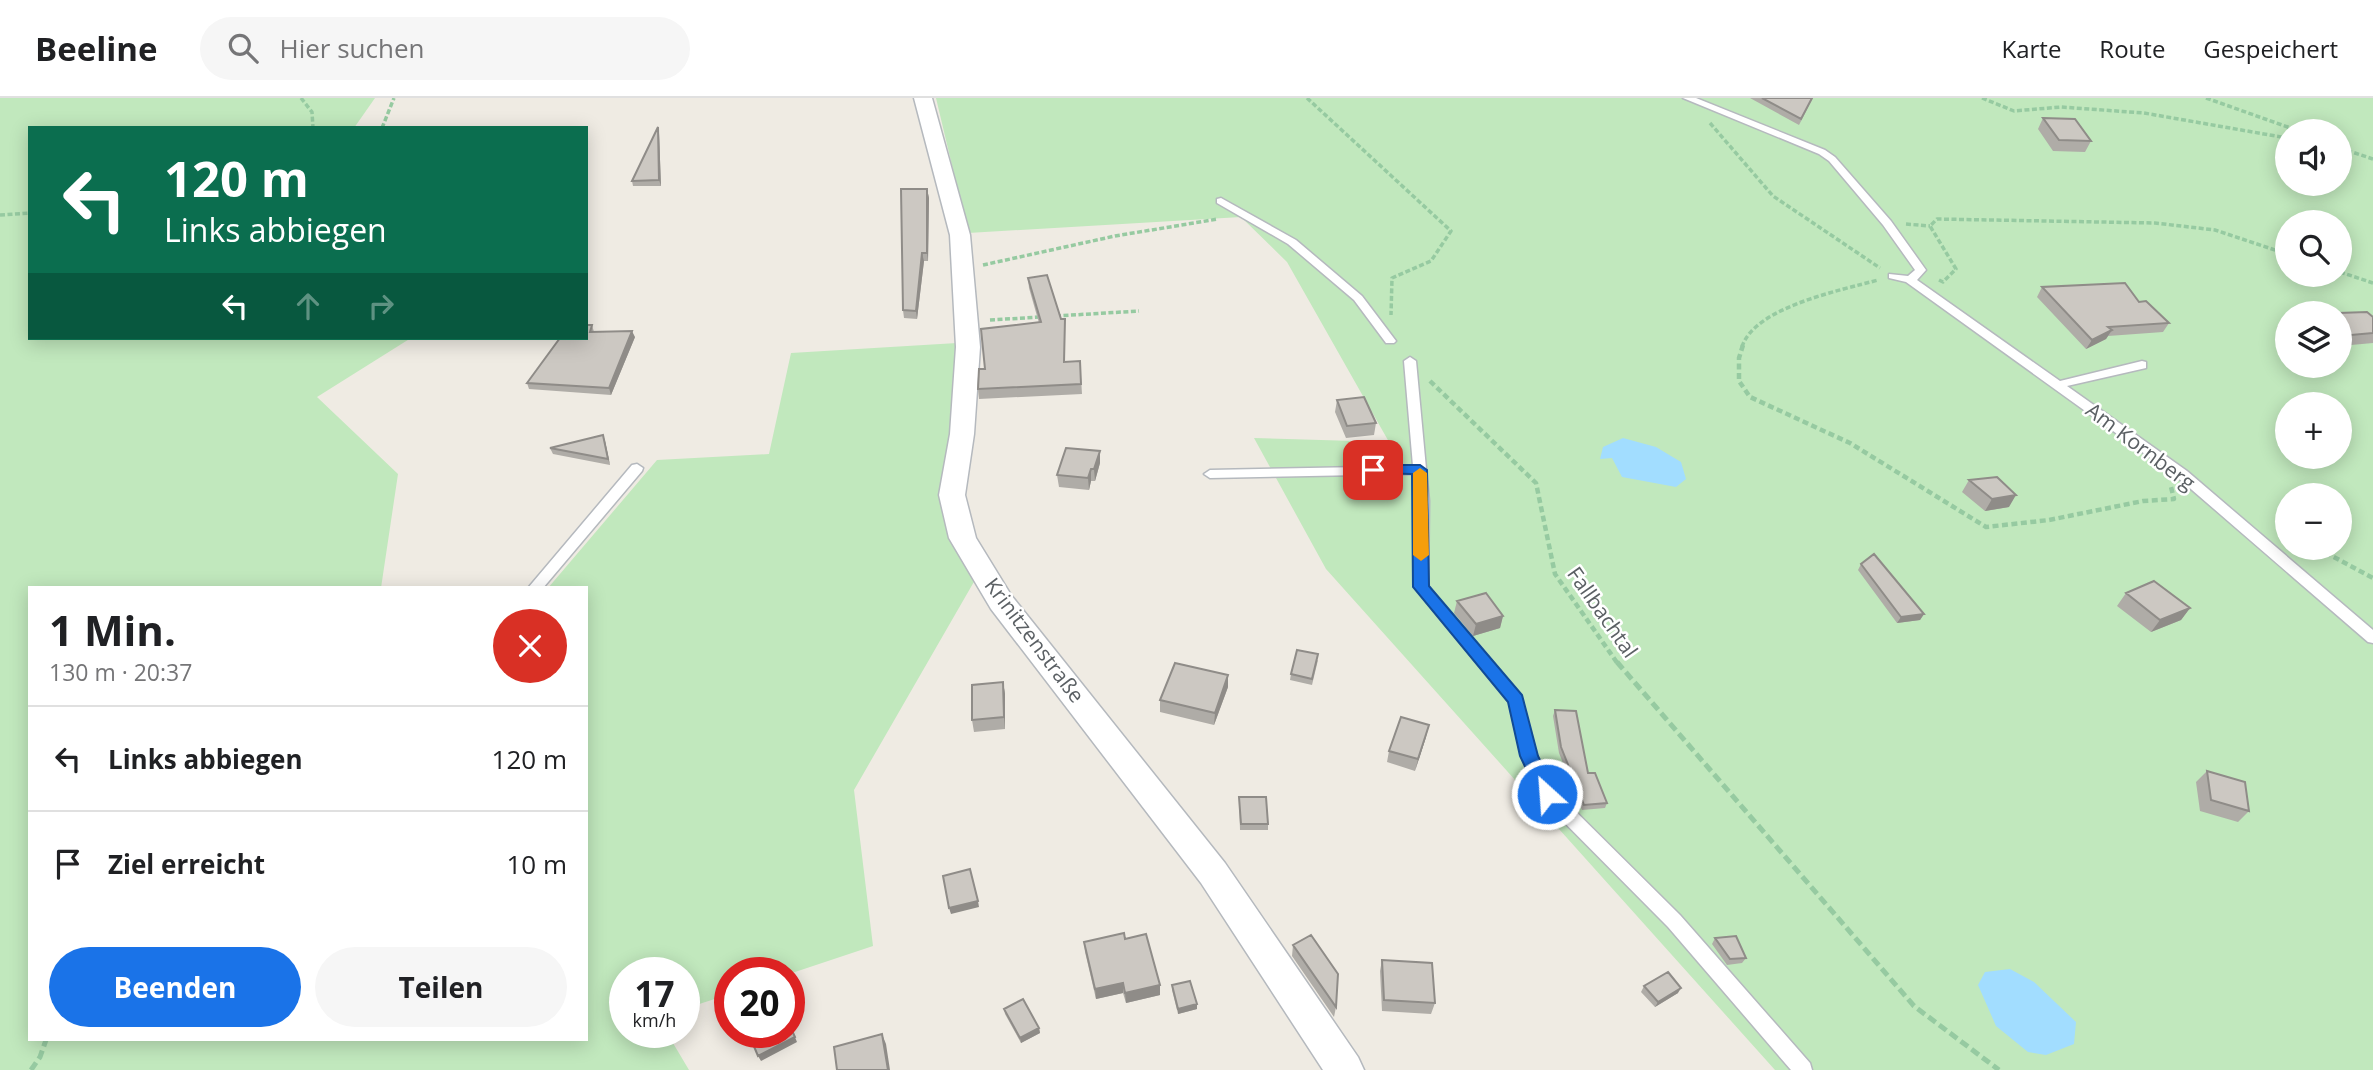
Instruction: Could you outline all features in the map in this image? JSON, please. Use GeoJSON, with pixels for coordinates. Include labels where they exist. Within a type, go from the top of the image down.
{"type":"FeatureCollection","features":[{"type":"Feature","properties":{"kind":"street","name":"Krinitzenstraße"},"geometry":{"type":"LineString","coordinates":[[923,98],[960,235],[968,348],[962,434],[952,495],[963,538],[1002,602],[1213,873],[1345,1070]]}},
{"type":"Feature","properties":{"kind":"lane"},"geometry":{"type":"LineString","coordinates":[[1689,99],[1746,120],[1822,152],[1832,159],[1887,223],[1915,275]]}},
{"type":"Feature","properties":{"kind":"lane"},"geometry":{"type":"LineString","coordinates":[[1221,201],[1302,250],[1358,298],[1390,341]]}},
{"type":"Feature","properties":{"kind":"lane","name":"Am Kornberg"},"geometry":{"type":"LineString","coordinates":[[1893,276],[1915,275],[2058,385],[2163,460],[2373,638]]}},
{"type":"Feature","properties":{"kind":"lane"},"geometry":{"type":"LineString","coordinates":[[1410,361],[1420,470],[1421,587],[1516,700],[1529,756],[1547,794],[1674,920],[1803,1070]]}},
{"type":"Feature","properties":{"kind":"lane"},"geometry":{"type":"LineString","coordinates":[[2058,385],[2142,365]]}},
{"type":"Feature","properties":{"kind":"lane"},"geometry":{"type":"LineString","coordinates":[[537,586],[638,468]]}},
{"type":"Feature","properties":{"kind":"lane"},"geometry":{"type":"LineString","coordinates":[[1210,474],[1420,470]]}},
{"type":"Feature","properties":{"kind":"path"},"geometry":{"type":"LineString","coordinates":[[301,98],[312,112],[313,126]]}},
{"type":"Feature","properties":{"kind":"path"},"geometry":{"type":"LineString","coordinates":[[383,126],[394,98]]}},
{"type":"Feature","properties":{"kind":"path"},"geometry":{"type":"LineString","coordinates":[[1307,98],[1451,231],[1431,261],[1392,278],[1390,341]]}},
{"type":"Feature","properties":{"kind":"path"},"geometry":{"type":"LineString","coordinates":[[1982,98],[2014,111],[2061,107],[2144,113],[2275,136]]}},
{"type":"Feature","properties":{"kind":"path"},"geometry":{"type":"LineString","coordinates":[[2206,98],[2275,121]]}},
{"type":"Feature","properties":{"kind":"path"},"geometry":{"type":"LineString","coordinates":[[1689,99],[1773,196],[1893,276]]}},
{"type":"Feature","properties":{"kind":"path"},"geometry":{"type":"LineString","coordinates":[[2352,152],[2373,159]]}},
{"type":"Feature","properties":{"kind":"path"},"geometry":{"type":"LineString","coordinates":[[0,215],[28,213]]}},
{"type":"Feature","properties":{"kind":"path"},"geometry":{"type":"LineString","coordinates":[[962,270],[1115,236],[1242,214]]}},
{"type":"Feature","properties":{"kind":"path"},"geometry":{"type":"LineString","coordinates":[[1915,275],[1943,282],[1956,269],[1930,226],[1937,219],[2155,223],[2215,230],[2275,250]]}},
{"type":"Feature","properties":{"kind":"path"},"geometry":{"type":"LineString","coordinates":[[1893,276],[1808,299],[1768,318],[1745,337],[1739,358],[1739,381],[1750,397],[1850,443],[1986,527],[2049,520],[2143,501],[2174,499],[2163,460]]}},
{"type":"Feature","properties":{"kind":"path"},"geometry":{"type":"LineString","coordinates":[[2352,276],[2373,283]]}},
{"type":"Feature","properties":{"kind":"path"},"geometry":{"type":"LineString","coordinates":[[965,322],[1139,312]]}},
{"type":"Feature","properties":{"kind":"path","name":"Fallbachtal"},"geometry":{"type":"LineString","coordinates":[[1410,361],[1536,483],[1555,574],[1607,651],[1914,1006],[1999,1070]]}},
{"type":"Feature","properties":{"kind":"path"},"geometry":{"type":"LineString","coordinates":[[2339,560],[2373,578]]}},
{"type":"Feature","properties":{"kind":"path"},"geometry":{"type":"LineString","coordinates":[[31,1070],[40,1057],[46,1041]]}},
{"type":"Feature","properties":{"kind":"green space"},"geometry":{"type":"Polygon","coordinates":[[[0,98],[375,98],[355,126],[28,126],[28,340],[408,340],[317,397],[398,474],[381,586],[28,586],[28,1041],[588,1041],[588,586],[550,586],[657,460],[769,454],[791,353],[957,343],[954,419],[942,477],[944,500],[975,580],[854,790],[873,946],[805,969],[805,957],[714,957],[714,999],[700,1004],[700,957],[609,957],[609,1048],[676,1048],[689,1070],[0,1070],[0,98]]]}},
{"type":"Feature","properties":{"kind":"green space"},"geometry":{"type":"Polygon","coordinates":[[[936,98],[2373,98],[2373,1070],[1775,1070],[1326,569],[1254,438],[1389,442],[1287,262],[1241,217],[968,233],[936,98]]]}},
{"type":"Feature","properties":{"kind":"water"},"geometry":{"type":"Polygon","coordinates":[[[1623,438],[1656,447],[1681,462],[1686,479],[1676,487],[1622,477],[1612,458],[1600,459],[1603,447],[1623,438]]]}},
{"type":"Feature","properties":{"kind":"water"},"geometry":{"type":"Polygon","coordinates":[[[2010,969],[2034,982],[2076,1022],[2074,1044],[2046,1055],[2028,1052],[1996,1026],[1978,985],[1985,972],[2010,969]]]}},
{"type":"Feature","properties":{"kind":"building"},"geometry":{"type":"Polygon","coordinates":[[[1762,98],[1812,98],[1801,119],[1762,98]]]}},
{"type":"Feature","properties":{"kind":"building"},"geometry":{"type":"Polygon","coordinates":[[[2043,118],[2075,119],[2091,141],[2059,140],[2043,118]]]}},
{"type":"Feature","properties":{"kind":"building"},"geometry":{"type":"Polygon","coordinates":[[[658,127],[659,180],[632,181],[658,127]]]}},
{"type":"Feature","properties":{"kind":"building"},"geometry":{"type":"Polygon","coordinates":[[[901,189],[927,189],[927,253],[922,253],[916,311],[903,310],[901,189]]]}},
{"type":"Feature","properties":{"kind":"building"},"geometry":{"type":"Polygon","coordinates":[[[1047,275],[1061,319],[1065,319],[1064,362],[1080,361],[1081,384],[978,389],[979,369],[985,369],[981,329],[1041,322],[1028,278],[1047,275]]]}},
{"type":"Feature","properties":{"kind":"building"},"geometry":{"type":"Polygon","coordinates":[[[2125,283],[2139,302],[2146,301],[2169,323],[2108,327],[2112,330],[2092,340],[2042,287],[2125,283]]]}},
{"type":"Feature","properties":{"kind":"building"},"geometry":{"type":"Polygon","coordinates":[[[2367,312],[2373,317],[2373,333],[2352,335],[2352,313],[2367,312]]]}},
{"type":"Feature","properties":{"kind":"building"},"geometry":{"type":"Polygon","coordinates":[[[588,325],[592,325],[590,332],[632,331],[609,388],[527,383],[559,340],[588,340],[588,325]]]}},
{"type":"Feature","properties":{"kind":"building"},"geometry":{"type":"Polygon","coordinates":[[[1364,397],[1376,423],[1347,426],[1337,400],[1364,397]]]}},
{"type":"Feature","properties":{"kind":"building"},"geometry":{"type":"Polygon","coordinates":[[[603,435],[608,459],[550,448],[603,435]]]}},
{"type":"Feature","properties":{"kind":"building"},"geometry":{"type":"Polygon","coordinates":[[[1066,448],[1100,451],[1088,478],[1057,475],[1066,448]]]}},
{"type":"Feature","properties":{"kind":"building"},"geometry":{"type":"Polygon","coordinates":[[[1997,477],[2016,495],[1992,499],[1969,480],[1997,477]]]}},
{"type":"Feature","properties":{"kind":"building"},"geometry":{"type":"Polygon","coordinates":[[[1874,554],[1924,614],[1901,617],[1861,564],[1874,554]]]}},
{"type":"Feature","properties":{"kind":"building"},"geometry":{"type":"Polygon","coordinates":[[[2154,581],[2190,608],[2160,620],[2126,593],[2154,581]]]}},
{"type":"Feature","properties":{"kind":"building"},"geometry":{"type":"Polygon","coordinates":[[[1486,593],[1503,616],[1476,624],[1457,601],[1486,593]]]}},
{"type":"Feature","properties":{"kind":"building"},"geometry":{"type":"Polygon","coordinates":[[[1297,650],[1318,654],[1312,679],[1291,674],[1297,650]]]}},
{"type":"Feature","properties":{"kind":"building"},"geometry":{"type":"Polygon","coordinates":[[[1175,663],[1228,675],[1215,713],[1160,700],[1175,663]]]}},
{"type":"Feature","properties":{"kind":"building"},"geometry":{"type":"Polygon","coordinates":[[[1003,682],[1004,717],[972,720],[972,685],[1003,682]]]}},
{"type":"Feature","properties":{"kind":"building"},"geometry":{"type":"Polygon","coordinates":[[[1555,710],[1576,711],[1588,773],[1595,773],[1607,803],[1584,805],[1561,747],[1555,710]]]}},
{"type":"Feature","properties":{"kind":"building"},"geometry":{"type":"Polygon","coordinates":[[[1401,717],[1429,725],[1418,759],[1389,751],[1401,717]]]}},
{"type":"Feature","properties":{"kind":"building"},"geometry":{"type":"Polygon","coordinates":[[[2207,771],[2245,782],[2249,811],[2211,800],[2207,771]]]}},
{"type":"Feature","properties":{"kind":"building"},"geometry":{"type":"Polygon","coordinates":[[[1239,797],[1266,797],[1268,824],[1241,824],[1239,797]]]}},
{"type":"Feature","properties":{"kind":"building"},"geometry":{"type":"Polygon","coordinates":[[[970,869],[978,901],[949,908],[943,876],[970,869]]]}},
{"type":"Feature","properties":{"kind":"building"},"geometry":{"type":"Polygon","coordinates":[[[1124,933],[1125,939],[1146,934],[1160,985],[1125,993],[1123,983],[1095,989],[1084,942],[1124,933]]]}},
{"type":"Feature","properties":{"kind":"building"},"geometry":{"type":"Polygon","coordinates":[[[1311,935],[1338,974],[1336,1007],[1293,945],[1311,935]]]}},
{"type":"Feature","properties":{"kind":"building"},"geometry":{"type":"Polygon","coordinates":[[[1736,936],[1746,958],[1730,959],[1715,938],[1736,936]]]}},
{"type":"Feature","properties":{"kind":"building"},"geometry":{"type":"Polygon","coordinates":[[[1382,960],[1432,963],[1435,1003],[1384,1000],[1382,960]]]}},
{"type":"Feature","properties":{"kind":"building"},"geometry":{"type":"Polygon","coordinates":[[[1668,972],[1681,988],[1658,1002],[1644,986],[1668,972]]]}},
{"type":"Feature","properties":{"kind":"building"},"geometry":{"type":"Polygon","coordinates":[[[1190,981],[1197,1004],[1178,1009],[1172,985],[1190,981]]]}},
{"type":"Feature","properties":{"kind":"building"},"geometry":{"type":"Polygon","coordinates":[[[1023,999],[1039,1028],[1020,1038],[1004,1009],[1023,999]]]}},
{"type":"Feature","properties":{"kind":"building"},"geometry":{"type":"Polygon","coordinates":[[[882,1034],[888,1070],[837,1070],[834,1047],[882,1034]]]}},
{"type":"Feature","properties":{"kind":"building"},"geometry":{"type":"Polygon","coordinates":[[[755,1048],[774,1048],[758,1056],[755,1048]]]}},
{"type":"Feature","properties":{"kind":"slow traffic"},"geometry":{"type":"LineString","coordinates":[[1420,473],[1421,555]]}},
{"type":"Feature","properties":{"kind":"route"},"geometry":{"type":"LineString","coordinates":[[1373,470],[1420,470],[1421,587],[1516,700],[1529,756],[1547,794]]}}]}
